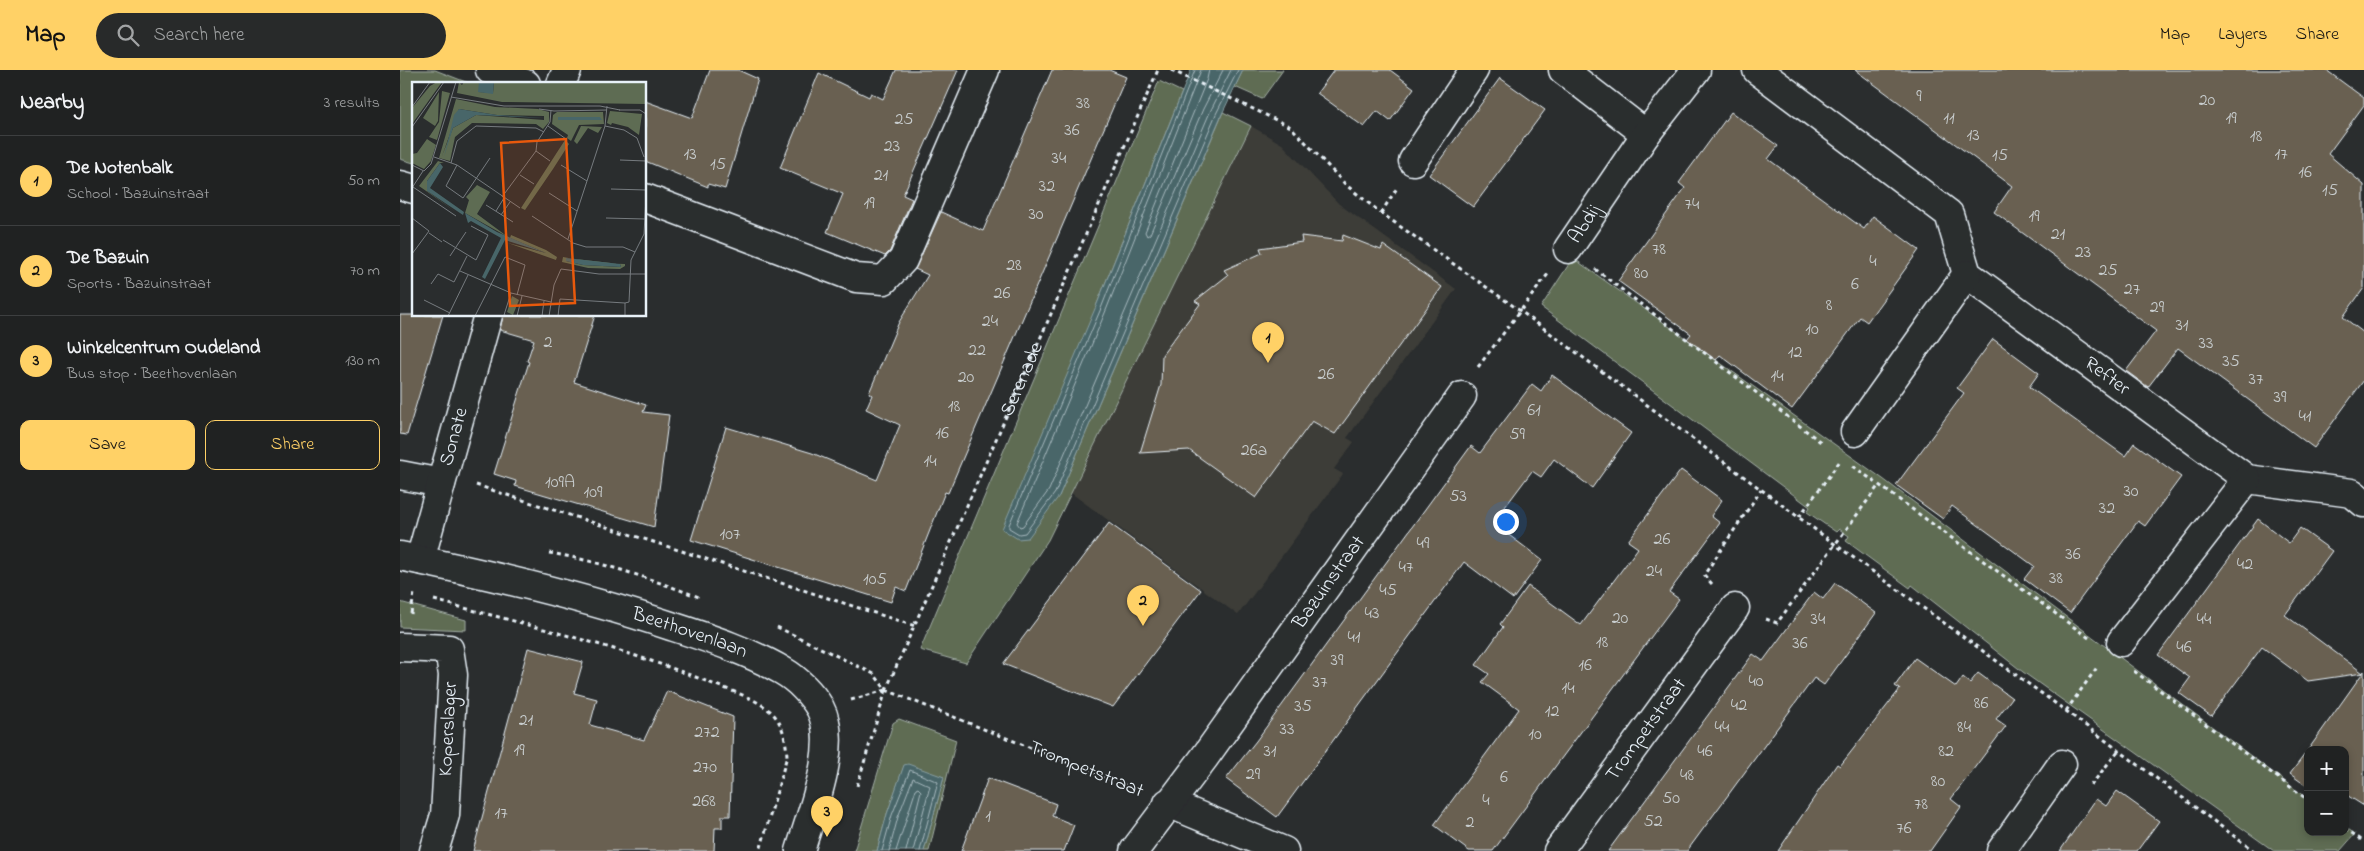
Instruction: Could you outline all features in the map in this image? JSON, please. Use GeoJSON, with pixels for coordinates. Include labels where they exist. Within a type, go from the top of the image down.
{"type":"FeatureCollection","features":[{"type":"Feature","properties":{"kind":"street"},"geometry":{"type":"LineString","coordinates":[[490,70],[521,82]]}},
{"type":"Feature","properties":{"kind":"street"},"geometry":{"type":"LineString","coordinates":[[562,82],[567,70]]}},
{"type":"Feature","properties":{"kind":"street"},"geometry":{"type":"LineString","coordinates":[[646,198],[856,278],[884,280],[903,260],[985,70]]}},
{"type":"Feature","properties":{"kind":"street"},"geometry":{"type":"LineString","coordinates":[[1413,161],[1474,70]]}},
{"type":"Feature","properties":{"kind":"street"},"geometry":{"type":"LineString","coordinates":[[1563,70],[1646,134]]}},
{"type":"Feature","properties":{"kind":"street","name":"Abdij"},"geometry":{"type":"LineString","coordinates":[[1568,249],[1646,134],[1696,70]]}},
{"type":"Feature","properties":{"kind":"street"},"geometry":{"type":"LineString","coordinates":[[1757,70],[1949,214],[1967,274],[1855,432]]}},
{"type":"Feature","properties":{"kind":"street","name":"Refter"},"geometry":{"type":"LineString","coordinates":[[1967,274],[2248,480],[2352,494],[2364,503]]}},
{"type":"Feature","properties":{"kind":"street","name":"Sonate"},"geometry":{"type":"LineString","coordinates":[[410,558],[441,483],[488,316]]}},
{"type":"Feature","properties":{"kind":"street","name":"Bazuinstraat"},"geometry":{"type":"LineString","coordinates":[[1134,851],[1168,803],[1204,758],[1462,396]]}},
{"type":"Feature","properties":{"kind":"street"},"geometry":{"type":"LineString","coordinates":[[400,475],[441,483]]}},
{"type":"Feature","properties":{"kind":"street"},"geometry":{"type":"LineString","coordinates":[[2114,647],[2248,480]]}},
{"type":"Feature","properties":{"kind":"street","name":"Beethovenlaan"},"geometry":{"type":"LineString","coordinates":[[410,558],[512,580],[614,608],[722,644],[784,671],[805,688],[820,708],[826,727],[827,744],[821,778],[800,851]]}},
{"type":"Feature","properties":{"kind":"street","name":"Trompetstraat"},"geometry":{"type":"LineString","coordinates":[[1558,851],[1735,608]]}},
{"type":"Feature","properties":{"kind":"street","name":"Koperslager"},"geometry":{"type":"LineString","coordinates":[[403,647],[449,649],[453,675],[444,815],[434,851]]}},
{"type":"Feature","properties":{"kind":"street"},"geometry":{"type":"LineString","coordinates":[[2001,851],[2062,764]]}},
{"type":"Feature","properties":{"kind":"street","name":"Trompetstraat"},"geometry":{"type":"LineString","coordinates":[[1168,803],[1284,851]]}},
{"type":"Feature","properties":{"kind":"path","name":"Serenade"},"geometry":{"type":"LineString","coordinates":[[886,690],[916,626],[1158,70]]}},
{"type":"Feature","properties":{"kind":"path"},"geometry":{"type":"LineString","coordinates":[[1171,70],[1255,111],[1279,119],[1291,127],[1346,185],[1519,310],[1836,545],[2066,711],[2254,851]]}},
{"type":"Feature","properties":{"kind":"path"},"geometry":{"type":"LineString","coordinates":[[1568,249],[1879,485],[2114,647],[2304,797]]}},
{"type":"Feature","properties":{"kind":"path","name":"Abdij"},"geometry":{"type":"LineString","coordinates":[[1519,310],[1568,249]]}},
{"type":"Feature","properties":{"kind":"path"},"geometry":{"type":"LineString","coordinates":[[1462,396],[1468,382],[1519,310]]}},
{"type":"Feature","properties":{"kind":"path"},"geometry":{"type":"LineString","coordinates":[[1799,517],[1842,458],[1855,432]]}},
{"type":"Feature","properties":{"kind":"path"},"geometry":{"type":"LineString","coordinates":[[441,483],[476,484],[916,626]]}},
{"type":"Feature","properties":{"kind":"path"},"geometry":{"type":"LineString","coordinates":[[1762,490],[1704,575],[1735,608],[1777,623],[1879,485]]}},
{"type":"Feature","properties":{"kind":"path"},"geometry":{"type":"LineString","coordinates":[[403,647],[414,595],[410,558]]}},
{"type":"Feature","properties":{"kind":"path"},"geometry":{"type":"LineString","coordinates":[[407,593],[422,597]]}},
{"type":"Feature","properties":{"kind":"path","name":"Beethovenlaan"},"geometry":{"type":"LineString","coordinates":[[431,599],[655,660],[728,690],[770,711],[778,721],[786,741],[787,756],[760,851]]}},
{"type":"Feature","properties":{"kind":"path"},"geometry":{"type":"LineString","coordinates":[[2066,711],[2114,647]]}},
{"type":"Feature","properties":{"kind":"path","name":"Trompetstraat"},"geometry":{"type":"LineString","coordinates":[[886,690],[1168,803]]}},
{"type":"Feature","properties":{"kind":"path"},"geometry":{"type":"LineString","coordinates":[[2349,831],[2364,842]]}},
{"type":"Feature","properties":{"kind":"shaded area"},"geometry":{"type":"Polygon","coordinates":[[[1251,126],[1282,144],[1339,204],[1456,289],[1347,438],[1354,442],[1334,469],[1343,474],[1238,615],[1071,493],[1251,126]]]}},
{"type":"Feature","properties":{"kind":"green space"},"geometry":{"type":"Polygon","coordinates":[[[400,70],[435,70],[466,82],[412,82],[412,162],[400,159],[400,70]]]}},
{"type":"Feature","properties":{"kind":"green space"},"geometry":{"type":"Polygon","coordinates":[[[1243,70],[1283,70],[1262,99],[1235,87],[1243,70]]]}},
{"type":"Feature","properties":{"kind":"green space"},"geometry":{"type":"Polygon","coordinates":[[[1159,81],[1182,92],[1097,304],[1059,496],[1223,112],[1251,126],[1048,540],[966,663],[920,650],[1159,81]]]}},
{"type":"Feature","properties":{"kind":"green space"},"geometry":{"type":"Polygon","coordinates":[[[1573,258],[1883,479],[2304,796],[2304,836],[2349,836],[2349,830],[2355,834],[2340,851],[2274,851],[2023,672],[1912,585],[1910,588],[1846,541],[1849,536],[1839,529],[1836,532],[1807,512],[1810,507],[1541,307],[1573,258]]]}},
{"type":"Feature","properties":{"kind":"green space"},"geometry":{"type":"Polygon","coordinates":[[[400,602],[466,620],[466,630],[400,627],[400,602]]]}},
{"type":"Feature","properties":{"kind":"green space"},"geometry":{"type":"Polygon","coordinates":[[[899,719],[956,740],[929,851],[924,851],[944,777],[904,766],[887,814],[877,851],[854,851],[893,723],[899,719]]]}},
{"type":"Feature","properties":{"kind":"water"},"geometry":{"type":"Polygon","coordinates":[[[1191,70],[1243,70],[1221,116],[1059,496],[1028,538],[1018,539],[1002,529],[1097,304],[1191,70]]]}},
{"type":"Feature","properties":{"kind":"water"},"geometry":{"type":"Polygon","coordinates":[[[908,764],[944,777],[924,851],[877,851],[887,814],[904,765],[908,764]]]}},
{"type":"Feature","properties":{"kind":"building"},"geometry":{"type":"Polygon","coordinates":[[[710,70],[738,70],[758,79],[725,189],[708,184],[708,187],[646,161],[646,101],[692,118],[710,70]]]}},
{"type":"Feature","properties":{"kind":"building"},"geometry":{"type":"Polygon","coordinates":[[[896,70],[958,70],[903,195],[912,199],[890,251],[885,256],[827,232],[843,194],[780,168],[819,73],[869,97],[871,93],[883,99],[896,70]]]}},
{"type":"Feature","properties":{"kind":"building"},"geometry":{"type":"Polygon","coordinates":[[[1052,70],[1109,70],[1126,77],[948,493],[945,492],[906,591],[896,587],[891,602],[691,540],[726,427],[812,453],[877,480],[900,425],[866,409],[872,395],[869,393],[899,322],[928,275],[915,269],[941,212],[983,231],[1052,70]]]}},
{"type":"Feature","properties":{"kind":"building"},"geometry":{"type":"Polygon","coordinates":[[[1334,70],[1390,70],[1414,88],[1390,121],[1377,111],[1364,127],[1317,93],[1334,70]]]}},
{"type":"Feature","properties":{"kind":"building"},"geometry":{"type":"Polygon","coordinates":[[[1855,70],[2326,70],[2364,98],[2364,105],[2328,154],[2364,185],[2364,288],[2343,317],[2364,333],[2364,380],[2314,448],[2178,348],[2148,387],[2126,371],[2156,331],[1994,212],[2012,186],[1855,70]]]}},
{"type":"Feature","properties":{"kind":"building"},"geometry":{"type":"Polygon","coordinates":[[[1500,78],[1545,110],[1473,207],[1429,175],[1500,78]]]}},
{"type":"Feature","properties":{"kind":"building"},"geometry":{"type":"Polygon","coordinates":[[[1731,112],[1778,146],[1768,159],[1864,229],[1873,216],[1919,250],[1867,322],[1860,317],[1792,409],[1720,355],[1716,360],[1687,339],[1691,334],[1618,281],[1685,188],[1679,183],[1731,112]]]}},
{"type":"Feature","properties":{"kind":"building"},"geometry":{"type":"Polygon","coordinates":[[[1343,235],[1381,250],[1383,245],[1442,287],[1335,434],[1312,421],[1256,498],[1189,450],[1140,453],[1161,385],[1162,355],[1200,304],[1195,301],[1228,275],[1224,270],[1262,253],[1260,248],[1302,242],[1301,236],[1342,241],[1343,235]]]}},
{"type":"Feature","properties":{"kind":"building"},"geometry":{"type":"Polygon","coordinates":[[[400,315],[443,316],[407,435],[400,434],[400,315]]]}},
{"type":"Feature","properties":{"kind":"building"},"geometry":{"type":"Polygon","coordinates":[[[503,316],[595,316],[574,382],[646,405],[643,412],[669,415],[654,527],[515,486],[516,481],[494,474],[529,362],[527,361],[534,340],[500,330],[503,316]]]}},
{"type":"Feature","properties":{"kind":"building"},"geometry":{"type":"Polygon","coordinates":[[[1993,339],[2039,373],[2029,387],[2125,456],[2134,443],[2181,477],[2145,526],[2138,521],[2070,613],[2024,579],[2034,566],[1952,506],[1943,519],[1896,485],[1964,393],[1957,388],[1993,339]]]}},
{"type":"Feature","properties":{"kind":"building"},"geometry":{"type":"Polygon","coordinates":[[[1552,375],[1631,433],[1592,488],[1554,459],[1541,477],[1532,471],[1493,523],[1542,560],[1513,599],[1464,562],[1277,817],[1226,779],[1256,741],[1471,446],[1480,453],[1532,384],[1541,391],[1552,375]]]}},
{"type":"Feature","properties":{"kind":"building"},"geometry":{"type":"Polygon","coordinates":[[[1681,470],[1722,500],[1711,516],[1720,523],[1669,592],[1679,599],[1493,851],[1469,851],[1434,825],[1519,709],[1482,682],[1489,674],[1476,665],[1503,627],[1500,624],[1528,586],[1581,625],[1638,548],[1628,541],[1681,470]]]}},
{"type":"Feature","properties":{"kind":"building"},"geometry":{"type":"Polygon","coordinates":[[[2258,519],[2289,543],[2300,528],[2332,551],[2285,615],[2363,673],[2308,681],[2262,647],[2211,716],[2179,693],[2190,678],[2158,655],[2258,519]]]}},
{"type":"Feature","properties":{"kind":"building"},"geometry":{"type":"Polygon","coordinates":[[[1109,523],[1201,590],[1113,707],[1003,664],[1109,523]]]}},
{"type":"Feature","properties":{"kind":"building"},"geometry":{"type":"Polygon","coordinates":[[[1835,583],[1876,613],[1824,685],[1814,678],[1687,851],[1608,851],[1753,654],[1763,661],[1814,592],[1823,599],[1835,583]]]}},
{"type":"Feature","properties":{"kind":"building"},"geometry":{"type":"Polygon","coordinates":[[[528,648],[583,662],[574,693],[597,699],[590,725],[644,740],[667,691],[733,717],[730,816],[722,816],[722,828],[715,828],[714,851],[473,851],[528,648]]]}},
{"type":"Feature","properties":{"kind":"building"},"geometry":{"type":"Polygon","coordinates":[[[1915,658],[1956,687],[1963,677],[1970,683],[1978,673],[2012,698],[1996,719],[2006,726],[1951,799],[1961,807],[1930,851],[1778,851],[1837,764],[1840,766],[1900,689],[1895,686],[1915,658]]]}},
{"type":"Feature","properties":{"kind":"building"},"geometry":{"type":"Polygon","coordinates":[[[2364,671],[2364,806],[2349,797],[2349,746],[2311,746],[2364,671]]]}},
{"type":"Feature","properties":{"kind":"building"},"geometry":{"type":"Polygon","coordinates":[[[2304,755],[2304,784],[2290,774],[2304,755]]]}},
{"type":"Feature","properties":{"kind":"building"},"geometry":{"type":"Polygon","coordinates":[[[988,778],[1056,804],[1052,816],[1074,825],[1064,851],[961,851],[988,778]]]}},
{"type":"Feature","properties":{"kind":"building"},"geometry":{"type":"Polygon","coordinates":[[[2117,791],[2159,821],[2137,851],[2060,851],[2096,799],[2106,806],[2117,791]]]}},
{"type":"Feature","properties":{"kind":"place","name":"De Notenbalk"},"geometry":{"type":"Point","coordinates":[1268,363]}},
{"type":"Feature","properties":{"kind":"place","name":"De Bazuin"},"geometry":{"type":"Point","coordinates":[1143,626]}},
{"type":"Feature","properties":{"kind":"place","name":"Winkelcentrum Oudeland"},"geometry":{"type":"Point","coordinates":[827,837]}}]}
